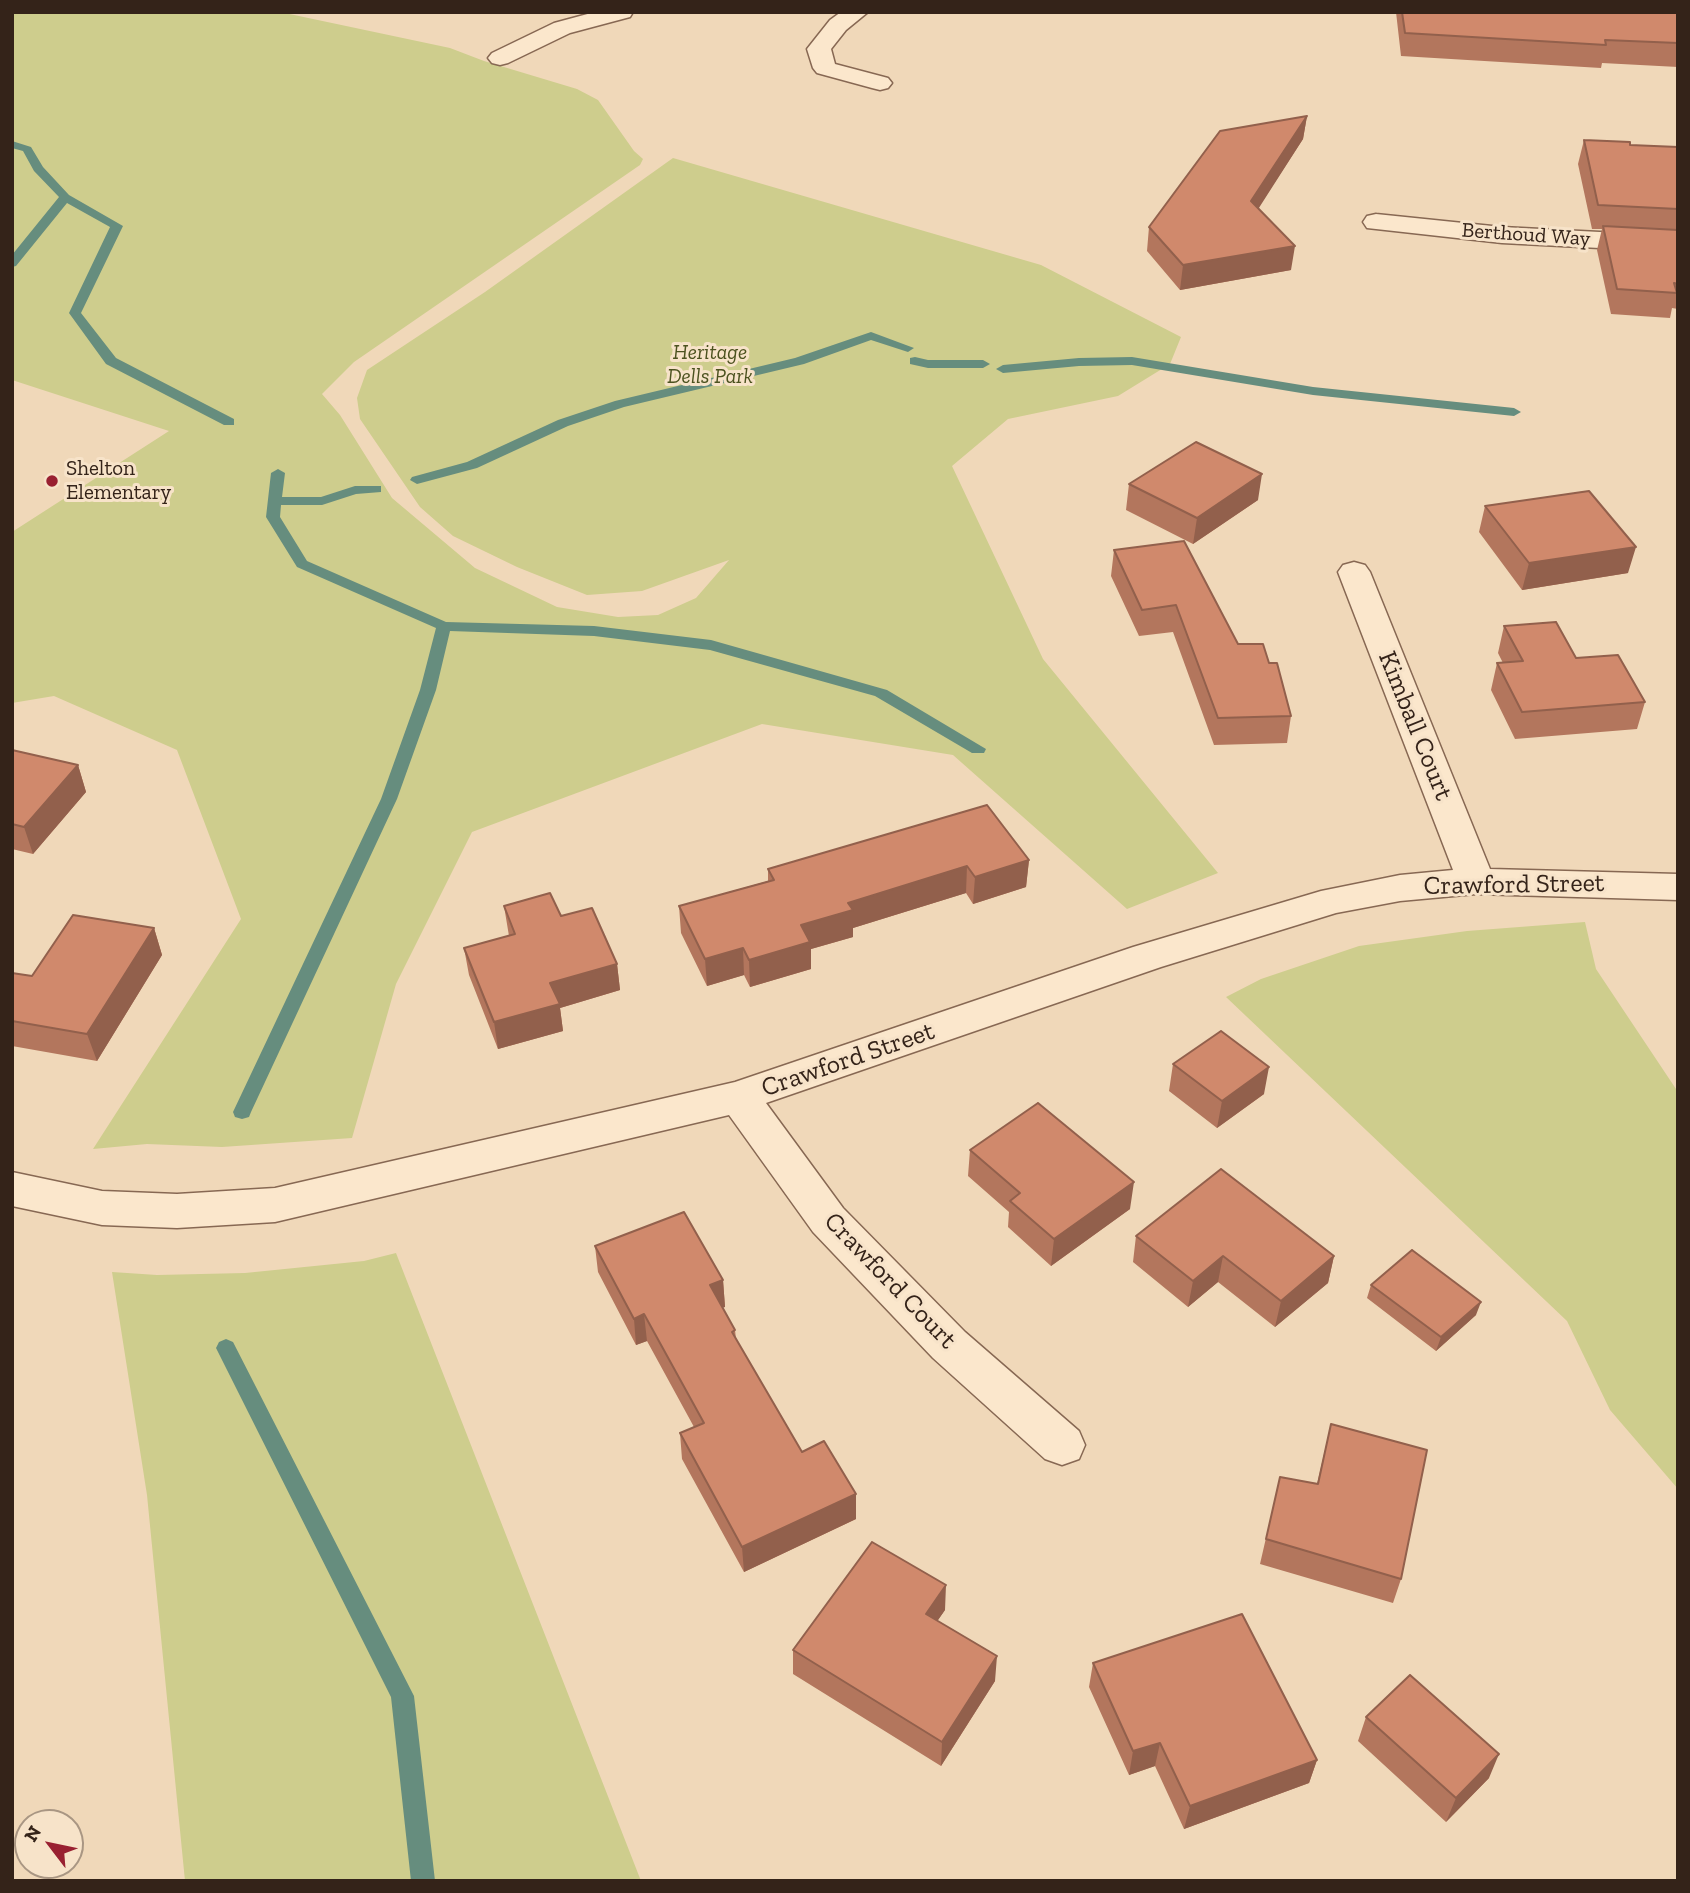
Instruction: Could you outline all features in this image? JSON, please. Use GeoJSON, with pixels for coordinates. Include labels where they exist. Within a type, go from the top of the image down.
{"type":"FeatureCollection","features":[{"type":"Feature","properties":{"kind":"street"},"geometry":{"type":"LineString","coordinates":[[500,58],[562,28],[622,12]]}},
{"type":"Feature","properties":{"kind":"street"},"geometry":{"type":"LineString","coordinates":[[857,12],[838,25],[819,49],[825,68],[880,83]]}},
{"type":"Feature","properties":{"kind":"street","name":"Berthoud Way"},"geometry":{"type":"LineString","coordinates":[[1376,222],[1502,235],[1678,244]]}},
{"type":"Feature","properties":{"kind":"street","name":"Kimball Court"},"geometry":{"type":"LineString","coordinates":[[1354,572],[1476,881]]}},
{"type":"Feature","properties":{"kind":"street","name":"Crawford Street"},"geometry":{"type":"LineString","coordinates":[[12,1189],[102,1208],[177,1211],[275,1205],[739,1097],[1147,957],[1334,900],[1400,888],[1476,881],[1678,887]]}},
{"type":"Feature","properties":{"kind":"street","name":"Crawford Court"},"geometry":{"type":"LineString","coordinates":[[739,1097],[828,1220],[949,1345],[1062,1445]]}},
{"type":"Feature","properties":{"kind":"green space","name":"Heritage Dells Park"},"geometry":{"type":"Polygon","coordinates":[[[12,12],[280,12],[450,48],[577,89],[598,100],[634,151],[643,159],[640,165],[354,362],[322,394],[340,415],[392,498],[475,568],[557,607],[618,617],[658,615],[696,598],[729,560],[642,591],[587,595],[517,567],[453,536],[420,507],[360,419],[357,398],[367,370],[485,292],[673,158],[1041,265],[1181,337],[1170,364],[1118,396],[1008,419],[952,466],[1043,659],[1218,873],[1127,909],[953,755],[762,724],[472,832],[396,984],[352,1138],[222,1147],[147,1144],[93,1149],[241,919],[177,750],[54,696],[12,703],[12,532],[169,431],[12,380],[12,12]]]}},
{"type":"Feature","properties":{"kind":"green space"},"geometry":{"type":"Polygon","coordinates":[[[1585,922],[1596,969],[1678,1092],[1678,1489],[1610,1410],[1567,1321],[1226,997],[1261,979],[1359,946],[1467,931],[1585,922]]]}},
{"type":"Feature","properties":{"kind":"green space"},"geometry":{"type":"Polygon","coordinates":[[[396,1253],[641,1881],[185,1881],[147,1495],[112,1272],[157,1275],[245,1273],[364,1261],[396,1253]]]}},
{"type":"Feature","properties":{"kind":"building"},"geometry":{"type":"Polygon","coordinates":[[[1402,12],[1678,12],[1678,43],[1605,40],[1606,45],[1405,33],[1402,12]]]}},
{"type":"Feature","properties":{"kind":"building"},"geometry":{"type":"Polygon","coordinates":[[[1307,116],[1251,201],[1295,246],[1183,265],[1149,227],[1220,131],[1307,116]]]}},
{"type":"Feature","properties":{"kind":"building"},"geometry":{"type":"Polygon","coordinates":[[[1584,140],[1678,147],[1678,209],[1598,205],[1584,140]]]}},
{"type":"Feature","properties":{"kind":"building"},"geometry":{"type":"Polygon","coordinates":[[[1603,226],[1678,230],[1678,284],[1674,283],[1677,293],[1617,289],[1603,226]]]}},
{"type":"Feature","properties":{"kind":"building"},"geometry":{"type":"Polygon","coordinates":[[[1196,442],[1262,474],[1197,518],[1129,484],[1196,442]]]}},
{"type":"Feature","properties":{"kind":"building"},"geometry":{"type":"Polygon","coordinates":[[[1589,491],[1636,547],[1529,563],[1485,506],[1589,491]]]}},
{"type":"Feature","properties":{"kind":"building"},"geometry":{"type":"Polygon","coordinates":[[[1184,541],[1238,644],[1263,644],[1269,663],[1277,663],[1291,716],[1218,718],[1176,605],[1142,610],[1114,550],[1184,541]]]}},
{"type":"Feature","properties":{"kind":"building"},"geometry":{"type":"Polygon","coordinates":[[[1556,622],[1576,658],[1618,655],[1645,702],[1522,712],[1497,663],[1523,661],[1504,626],[1556,622]]]}},
{"type":"Feature","properties":{"kind":"building"},"geometry":{"type":"Polygon","coordinates":[[[12,750],[78,765],[24,827],[12,824],[12,750]]]}},
{"type":"Feature","properties":{"kind":"building"},"geometry":{"type":"Polygon","coordinates":[[[987,805],[1029,860],[975,877],[967,866],[848,903],[853,910],[801,925],[810,942],[749,960],[743,948],[705,959],[679,906],[774,880],[768,869],[987,805]]]}},
{"type":"Feature","properties":{"kind":"building"},"geometry":{"type":"Polygon","coordinates":[[[550,893],[561,916],[592,908],[617,964],[550,983],[560,1004],[494,1022],[464,948],[515,934],[504,906],[550,893]]]}},
{"type":"Feature","properties":{"kind":"building"},"geometry":{"type":"Polygon","coordinates":[[[73,915],[154,928],[87,1034],[12,1021],[12,973],[32,976],[73,915]]]}},
{"type":"Feature","properties":{"kind":"building"},"geometry":{"type":"Polygon","coordinates":[[[1221,1031],[1269,1067],[1222,1101],[1173,1064],[1221,1031]]]}},
{"type":"Feature","properties":{"kind":"building"},"geometry":{"type":"Polygon","coordinates":[[[1038,1103],[1134,1182],[1054,1239],[1010,1201],[1020,1193],[970,1150],[1038,1103]]]}},
{"type":"Feature","properties":{"kind":"building"},"geometry":{"type":"Polygon","coordinates":[[[1221,1169],[1334,1256],[1281,1301],[1223,1256],[1193,1281],[1136,1236],[1221,1169]]]}},
{"type":"Feature","properties":{"kind":"building"},"geometry":{"type":"Polygon","coordinates":[[[684,1212],[723,1280],[710,1285],[735,1330],[732,1332],[802,1452],[824,1441],[856,1494],[742,1547],[680,1433],[704,1423],[644,1314],[634,1319],[595,1246],[684,1212]]]}},
{"type":"Feature","properties":{"kind":"building"},"geometry":{"type":"Polygon","coordinates":[[[1412,1250],[1481,1302],[1441,1337],[1371,1285],[1412,1250]]]}},
{"type":"Feature","properties":{"kind":"building"},"geometry":{"type":"Polygon","coordinates":[[[1331,1424],[1427,1450],[1401,1579],[1266,1539],[1280,1477],[1318,1484],[1331,1424]]]}},
{"type":"Feature","properties":{"kind":"building"},"geometry":{"type":"Polygon","coordinates":[[[872,1542],[946,1585],[926,1614],[997,1656],[942,1742],[793,1650],[872,1542]]]}},
{"type":"Feature","properties":{"kind":"building"},"geometry":{"type":"Polygon","coordinates":[[[1242,1614],[1317,1760],[1190,1806],[1160,1743],[1133,1751],[1093,1663],[1242,1614]]]}},
{"type":"Feature","properties":{"kind":"building"},"geometry":{"type":"Polygon","coordinates":[[[1410,1675],[1499,1754],[1456,1798],[1366,1717],[1410,1675]]]}},
{"type":"Feature","properties":{"kind":"waterway"},"geometry":{"type":"LineString","coordinates":[[12,144],[27,149],[38,169],[65,197]]}},
{"type":"Feature","properties":{"kind":"waterway"},"geometry":{"type":"LineString","coordinates":[[12,263],[65,197]]}},
{"type":"Feature","properties":{"kind":"waterway"},"geometry":{"type":"LineString","coordinates":[[65,197],[117,226],[75,313],[111,361],[229,422]]}},
{"type":"Feature","properties":{"kind":"waterway"},"geometry":{"type":"LineString","coordinates":[[417,480],[472,465],[563,423],[620,404],[799,361],[871,336],[908,348]]}},
{"type":"Feature","properties":{"kind":"waterway"},"geometry":{"type":"LineString","coordinates":[[915,361],[928,364],[983,364]]}},
{"type":"Feature","properties":{"kind":"waterway"},"geometry":{"type":"LineString","coordinates":[[1003,369],[1079,362],[1132,361],[1313,391],[1514,412]]}},
{"type":"Feature","properties":{"kind":"waterway"},"geometry":{"type":"LineString","coordinates":[[275,501],[278,473]]}},
{"type":"Feature","properties":{"kind":"waterway"},"geometry":{"type":"LineString","coordinates":[[275,501],[322,501],[355,490],[376,489]]}},
{"type":"Feature","properties":{"kind":"waterway"},"geometry":{"type":"LineString","coordinates":[[275,501],[273,517],[302,564],[444,626]]}},
{"type":"Feature","properties":{"kind":"waterway"},"geometry":{"type":"LineString","coordinates":[[242,1112],[389,799],[428,690],[444,626]]}},
{"type":"Feature","properties":{"kind":"waterway"},"geometry":{"type":"LineString","coordinates":[[444,626],[594,631],[711,645],[881,693],[978,749]]}},
{"type":"Feature","properties":{"kind":"waterway"},"geometry":{"type":"LineString","coordinates":[[226,1348],[402,1696],[423,1881]]}},
{"type":"Feature","properties":{"kind":"place","name":"Shelton Elementary"},"geometry":{"type":"Point","coordinates":[52,481]}}]}
